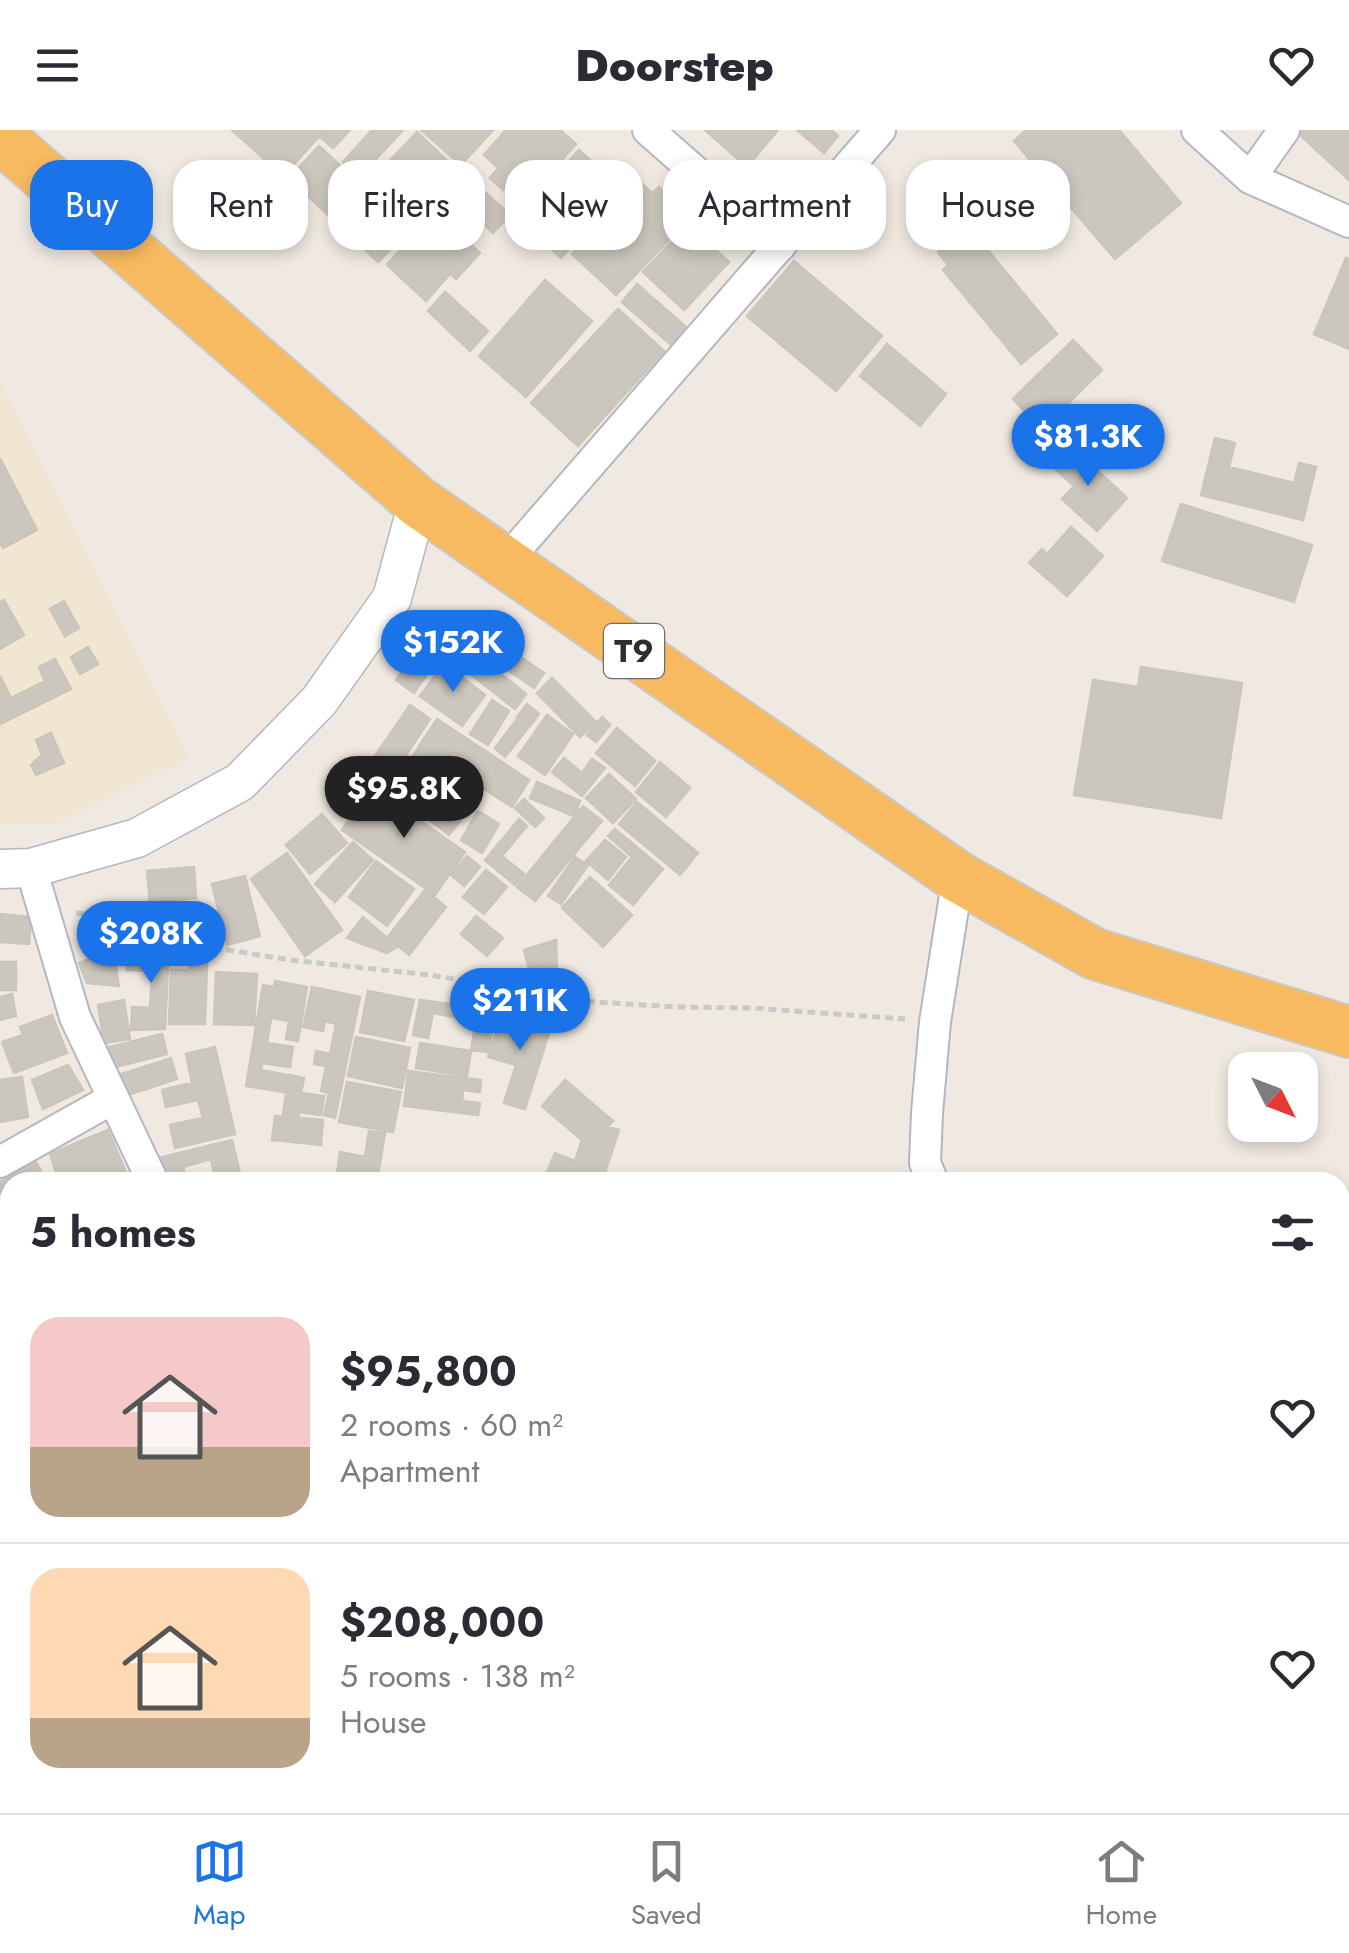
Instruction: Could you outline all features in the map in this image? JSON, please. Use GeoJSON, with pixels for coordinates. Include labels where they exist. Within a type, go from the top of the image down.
{"type":"FeatureCollection","features":[{"type":"Feature","properties":{"kind":"highway","name":"T9"},"geometry":{"type":"LineString","coordinates":[[0,137],[418,502],[958,877],[1095,954],[1349,1032]]}},
{"type":"Feature","properties":{"kind":"street"},"geometry":{"type":"LineString","coordinates":[[648,130],[682,160]]}},
{"type":"Feature","properties":{"kind":"street"},"geometry":{"type":"LineString","coordinates":[[854,160],[880,130]]}},
{"type":"Feature","properties":{"kind":"street"},"geometry":{"type":"LineString","coordinates":[[1196,130],[1250,178],[1349,222]]}},
{"type":"Feature","properties":{"kind":"street"},"geometry":{"type":"LineString","coordinates":[[1250,178],[1284,130]]}},
{"type":"Feature","properties":{"kind":"street"},"geometry":{"type":"LineString","coordinates":[[506,562],[777,250]]}},
{"type":"Feature","properties":{"kind":"street"},"geometry":{"type":"LineString","coordinates":[[149,1172],[74,1017],[15,868],[137,838],[240,782],[320,701],[392,598],[418,502]]}},
{"type":"Feature","properties":{"kind":"street"},"geometry":{"type":"LineString","coordinates":[[929,1172],[925,1163],[935,1022],[958,877]]}},
{"type":"Feature","properties":{"kind":"street"},"geometry":{"type":"LineString","coordinates":[[0,1162],[112,1100]]}},
{"type":"Feature","properties":{"kind":"path"},"geometry":{"type":"LineString","coordinates":[[61,912],[133,920],[197,945],[290,960],[430,975],[595,1002],[753,1008],[935,1022]]}},
{"type":"Feature","properties":{"kind":"shaded area"},"geometry":{"type":"Polygon","coordinates":[[[0,383],[190,758],[57,823],[0,825],[0,383]]]}},
{"type":"Feature","properties":{"kind":"building"},"geometry":{"type":"Polygon","coordinates":[[[232,130],[325,130],[298,160],[265,160],[232,130]]]}},
{"type":"Feature","properties":{"kind":"building"},"geometry":{"type":"Polygon","coordinates":[[[327,130],[350,130],[333,148],[320,137],[327,130]]]}},
{"type":"Feature","properties":{"kind":"building"},"geometry":{"type":"Polygon","coordinates":[[[372,130],[403,130],[375,160],[345,160],[372,130]]]}},
{"type":"Feature","properties":{"kind":"building"},"geometry":{"type":"Polygon","coordinates":[[[421,130],[493,130],[466,160],[455,160],[421,130]]]}},
{"type":"Feature","properties":{"kind":"building"},"geometry":{"type":"Polygon","coordinates":[[[506,130],[560,130],[576,144],[562,160],[505,160],[503,190],[490,178],[498,168],[484,155],[506,130]]]}},
{"type":"Feature","properties":{"kind":"building"},"geometry":{"type":"Polygon","coordinates":[[[705,130],[778,130],[753,160],[739,160],[705,130]]]}},
{"type":"Feature","properties":{"kind":"building"},"geometry":{"type":"Polygon","coordinates":[[[797,130],[831,130],[838,136],[824,153],[797,130]]]}},
{"type":"Feature","properties":{"kind":"building"},"geometry":{"type":"Polygon","coordinates":[[[1026,130],[1119,130],[1181,203],[1115,259],[1070,206],[1070,160],[1030,160],[1014,141],[1026,130]]]}},
{"type":"Feature","properties":{"kind":"building"},"geometry":{"type":"Polygon","coordinates":[[[1303,130],[1349,130],[1349,180],[1299,134],[1303,130]]]}},
{"type":"Feature","properties":{"kind":"building"},"geometry":{"type":"Polygon","coordinates":[[[417,132],[446,160],[391,160],[417,132]]]}},
{"type":"Feature","properties":{"kind":"building"},"geometry":{"type":"Polygon","coordinates":[[[319,146],[334,160],[328,160],[328,215],[308,196],[306,160],[319,146]]]}},
{"type":"Feature","properties":{"kind":"building"},"geometry":{"type":"Polygon","coordinates":[[[579,150],[590,160],[570,160],[579,150]]]}},
{"type":"Feature","properties":{"kind":"building"},"geometry":{"type":"Polygon","coordinates":[[[643,185],[652,193],[659,187],[663,191],[663,246],[616,295],[572,254],[576,250],[643,250],[643,185]]]}},
{"type":"Feature","properties":{"kind":"building"},"geometry":{"type":"Polygon","coordinates":[[[485,192],[505,210],[505,220],[493,233],[485,225],[485,192]]]}},
{"type":"Feature","properties":{"kind":"building"},"geometry":{"type":"Polygon","coordinates":[[[365,250],[389,250],[378,262],[365,250]]]}},
{"type":"Feature","properties":{"kind":"building"},"geometry":{"type":"Polygon","coordinates":[[[400,250],[480,253],[456,279],[450,274],[426,301],[387,265],[400,250]]]}},
{"type":"Feature","properties":{"kind":"building"},"geometry":{"type":"Polygon","coordinates":[[[553,250],[568,250],[561,258],[553,250]]]}},
{"type":"Feature","properties":{"kind":"building"},"geometry":{"type":"Polygon","coordinates":[[[664,250],[716,250],[729,262],[684,310],[643,272],[664,250]]]}},
{"type":"Feature","properties":{"kind":"building"},"geometry":{"type":"Polygon","coordinates":[[[988,250],[1057,334],[1021,364],[943,270],[948,265],[938,252],[988,250]]]}},
{"type":"Feature","properties":{"kind":"building"},"geometry":{"type":"Polygon","coordinates":[[[1346,258],[1349,259],[1349,349],[1314,334],[1346,258]]]}},
{"type":"Feature","properties":{"kind":"building"},"geometry":{"type":"Polygon","coordinates":[[[794,261],[882,336],[836,391],[747,316],[794,261]]]}},
{"type":"Feature","properties":{"kind":"building"},"geometry":{"type":"Polygon","coordinates":[[[545,280],[592,321],[526,397],[479,356],[545,280]]]}},
{"type":"Feature","properties":{"kind":"building"},"geometry":{"type":"Polygon","coordinates":[[[637,284],[686,327],[670,344],[622,302],[637,284]]]}},
{"type":"Feature","properties":{"kind":"building"},"geometry":{"type":"Polygon","coordinates":[[[445,292],[488,331],[470,351],[428,311],[445,292]]]}},
{"type":"Feature","properties":{"kind":"building"},"geometry":{"type":"Polygon","coordinates":[[[618,309],[664,351],[578,446],[531,403],[618,309]]]}},
{"type":"Feature","properties":{"kind":"building"},"geometry":{"type":"Polygon","coordinates":[[[1073,340],[1102,370],[1042,429],[1013,399],[1073,340]]]}},
{"type":"Feature","properties":{"kind":"building"},"geometry":{"type":"Polygon","coordinates":[[[887,344],[946,394],[920,426],[860,376],[887,344]]]}},
{"type":"Feature","properties":{"kind":"building"},"geometry":{"type":"Polygon","coordinates":[[[1215,438],[1235,443],[1229,467],[1294,483],[1299,463],[1316,467],[1303,520],[1201,495],[1215,438]]]}},
{"type":"Feature","properties":{"kind":"building"},"geometry":{"type":"Polygon","coordinates":[[[1069,444],[1127,498],[1097,531],[1062,499],[1074,486],[1050,464],[1069,444]]]}},
{"type":"Feature","properties":{"kind":"building"},"geometry":{"type":"Polygon","coordinates":[[[0,458],[37,530],[3,548],[0,542],[0,458]]]}},
{"type":"Feature","properties":{"kind":"building"},"geometry":{"type":"Polygon","coordinates":[[[1181,504],[1312,545],[1294,602],[1162,561],[1181,504]]]}},
{"type":"Feature","properties":{"kind":"building"},"geometry":{"type":"Polygon","coordinates":[[[1071,527],[1103,556],[1067,596],[1029,563],[1042,549],[1047,554],[1071,527]]]}},
{"type":"Feature","properties":{"kind":"building"},"geometry":{"type":"Polygon","coordinates":[[[4,600],[24,635],[0,649],[0,602],[4,600]]]}},
{"type":"Feature","properties":{"kind":"building"},"geometry":{"type":"Polygon","coordinates":[[[64,601],[79,628],[65,636],[50,609],[64,601]]]}},
{"type":"Feature","properties":{"kind":"building"},"geometry":{"type":"Polygon","coordinates":[[[472,619],[504,648],[491,663],[459,634],[472,619]]]}},
{"type":"Feature","properties":{"kind":"building"},"geometry":{"type":"Polygon","coordinates":[[[438,624],[526,694],[515,709],[426,639],[438,624]]]}},
{"type":"Feature","properties":{"kind":"building"},"geometry":{"type":"Polygon","coordinates":[[[88,647],[98,664],[80,674],[71,657],[88,647]]]}},
{"type":"Feature","properties":{"kind":"building"},"geometry":{"type":"Polygon","coordinates":[[[419,649],[436,661],[414,693],[396,680],[419,649]]]}},
{"type":"Feature","properties":{"kind":"building"},"geometry":{"type":"Polygon","coordinates":[[[518,655],[544,673],[534,688],[508,670],[518,655]]]}},
{"type":"Feature","properties":{"kind":"building"},"geometry":{"type":"Polygon","coordinates":[[[55,659],[71,689],[0,724],[0,676],[11,698],[45,681],[39,667],[55,659]]]}},
{"type":"Feature","properties":{"kind":"building"},"geometry":{"type":"Polygon","coordinates":[[[444,664],[485,695],[462,726],[420,696],[444,664]]]}},
{"type":"Feature","properties":{"kind":"building"},"geometry":{"type":"Polygon","coordinates":[[[1141,667],[1242,683],[1221,818],[1074,795],[1093,680],[1138,687],[1141,667]]]}},
{"type":"Feature","properties":{"kind":"building"},"geometry":{"type":"Polygon","coordinates":[[[552,678],[596,722],[580,737],[537,693],[552,678]]]}},
{"type":"Feature","properties":{"kind":"building"},"geometry":{"type":"Polygon","coordinates":[[[492,700],[509,711],[488,745],[470,734],[492,700]]]}},
{"type":"Feature","properties":{"kind":"building"},"geometry":{"type":"Polygon","coordinates":[[[527,704],[539,714],[530,726],[517,717],[527,704]]]}},
{"type":"Feature","properties":{"kind":"building"},"geometry":{"type":"Polygon","coordinates":[[[410,705],[430,719],[383,789],[362,775],[410,705]]]}},
{"type":"Feature","properties":{"kind":"building"},"geometry":{"type":"Polygon","coordinates":[[[547,715],[573,734],[545,775],[518,756],[547,715]]]}},
{"type":"Feature","properties":{"kind":"building"},"geometry":{"type":"Polygon","coordinates":[[[602,717],[610,725],[596,742],[587,735],[602,717]]]}},
{"type":"Feature","properties":{"kind":"building"},"geometry":{"type":"Polygon","coordinates":[[[437,719],[529,780],[512,807],[419,746],[437,719]]]}},
{"type":"Feature","properties":{"kind":"building"},"geometry":{"type":"Polygon","coordinates":[[[517,719],[528,728],[505,757],[495,748],[517,719]]]}},
{"type":"Feature","properties":{"kind":"building"},"geometry":{"type":"Polygon","coordinates":[[[617,728],[655,761],[635,786],[596,753],[617,728]]]}},
{"type":"Feature","properties":{"kind":"building"},"geometry":{"type":"Polygon","coordinates":[[[51,733],[64,763],[36,775],[31,765],[42,755],[36,740],[51,733]]]}},
{"type":"Feature","properties":{"kind":"building"},"geometry":{"type":"Polygon","coordinates":[[[419,747],[449,768],[440,780],[410,760],[419,747]]]}},
{"type":"Feature","properties":{"kind":"building"},"geometry":{"type":"Polygon","coordinates":[[[564,758],[582,773],[592,759],[605,768],[582,796],[552,772],[564,758]]]}},
{"type":"Feature","properties":{"kind":"building"},"geometry":{"type":"Polygon","coordinates":[[[407,761],[469,810],[449,835],[387,786],[407,761]]]}},
{"type":"Feature","properties":{"kind":"building"},"geometry":{"type":"Polygon","coordinates":[[[660,762],[690,788],[666,817],[636,792],[660,762]]]}},
{"type":"Feature","properties":{"kind":"building"},"geometry":{"type":"Polygon","coordinates":[[[609,774],[636,799],[613,823],[586,798],[609,774]]]}},
{"type":"Feature","properties":{"kind":"building"},"geometry":{"type":"Polygon","coordinates":[[[537,782],[580,801],[574,816],[530,798],[537,782]]]}},
{"type":"Feature","properties":{"kind":"building"},"geometry":{"type":"Polygon","coordinates":[[[372,787],[465,852],[435,895],[342,830],[372,787]]]}},
{"type":"Feature","properties":{"kind":"building"},"geometry":{"type":"Polygon","coordinates":[[[524,799],[544,818],[535,827],[515,808],[524,799]]]}},
{"type":"Feature","properties":{"kind":"building"},"geometry":{"type":"Polygon","coordinates":[[[637,802],[698,853],[680,875],[619,824],[637,802]]]}},
{"type":"Feature","properties":{"kind":"building"},"geometry":{"type":"Polygon","coordinates":[[[583,806],[602,821],[535,901],[517,887],[583,806]]]}},
{"type":"Feature","properties":{"kind":"building"},"geometry":{"type":"Polygon","coordinates":[[[478,811],[499,824],[482,853],[461,840],[478,811]]]}},
{"type":"Feature","properties":{"kind":"building"},"geometry":{"type":"Polygon","coordinates":[[[322,814],[347,843],[310,874],[286,845],[322,814]]]}},
{"type":"Feature","properties":{"kind":"building"},"geometry":{"type":"Polygon","coordinates":[[[519,819],[527,826],[502,856],[524,874],[515,885],[485,860],[519,819]]]}},
{"type":"Feature","properties":{"kind":"building"},"geometry":{"type":"Polygon","coordinates":[[[615,829],[663,869],[633,905],[609,885],[632,857],[608,836],[615,829]]]}},
{"type":"Feature","properties":{"kind":"building"},"geometry":{"type":"Polygon","coordinates":[[[605,840],[626,857],[608,880],[586,861],[605,840]]]}},
{"type":"Feature","properties":{"kind":"building"},"geometry":{"type":"Polygon","coordinates":[[[353,842],[373,860],[335,902],[315,884],[353,842]]]}},
{"type":"Feature","properties":{"kind":"building"},"geometry":{"type":"Polygon","coordinates":[[[287,853],[342,930],[305,956],[251,879],[287,853]]]}},
{"type":"Feature","properties":{"kind":"building"},"geometry":{"type":"Polygon","coordinates":[[[467,856],[480,867],[464,886],[451,875],[467,856]]]}},
{"type":"Feature","properties":{"kind":"building"},"geometry":{"type":"Polygon","coordinates":[[[575,857],[588,865],[561,904],[548,896],[575,857]]]}},
{"type":"Feature","properties":{"kind":"building"},"geometry":{"type":"Polygon","coordinates":[[[376,861],[414,889],[387,926],[349,897],[376,861]]]}},
{"type":"Feature","properties":{"kind":"building"},"geometry":{"type":"Polygon","coordinates":[[[194,867],[196,898],[150,903],[147,871],[194,867]]]}},
{"type":"Feature","properties":{"kind":"building"},"geometry":{"type":"Polygon","coordinates":[[[486,870],[507,887],[484,914],[463,897],[486,870]]]}},
{"type":"Feature","properties":{"kind":"building"},"geometry":{"type":"Polygon","coordinates":[[[245,876],[260,936],[227,945],[212,884],[245,876]]]}},
{"type":"Feature","properties":{"kind":"building"},"geometry":{"type":"Polygon","coordinates":[[[590,877],[632,915],[603,947],[562,908],[590,877]]]}},
{"type":"Feature","properties":{"kind":"building"},"geometry":{"type":"Polygon","coordinates":[[[425,890],[446,907],[409,955],[398,946],[387,953],[347,938],[363,917],[387,938],[425,890]]]}},
{"type":"Feature","properties":{"kind":"building"},"geometry":{"type":"Polygon","coordinates":[[[0,914],[31,917],[29,944],[0,942],[0,914]]]}},
{"type":"Feature","properties":{"kind":"building"},"geometry":{"type":"Polygon","coordinates":[[[476,916],[503,938],[487,956],[461,934],[476,916]]]}},
{"type":"Feature","properties":{"kind":"building"},"geometry":{"type":"Polygon","coordinates":[[[556,940],[557,968],[529,969],[524,950],[556,940]]]}},
{"type":"Feature","properties":{"kind":"building"},"geometry":{"type":"Polygon","coordinates":[[[128,946],[169,947],[165,1029],[131,1030],[132,1007],[150,1008],[152,971],[127,970],[128,946]]]}},
{"type":"Feature","properties":{"kind":"building"},"geometry":{"type":"Polygon","coordinates":[[[113,950],[119,986],[87,983],[79,963],[113,950]]]}},
{"type":"Feature","properties":{"kind":"building"},"geometry":{"type":"Polygon","coordinates":[[[0,962],[16,962],[16,990],[0,990],[0,962]]]}},
{"type":"Feature","properties":{"kind":"building"},"geometry":{"type":"Polygon","coordinates":[[[190,962],[207,963],[205,1024],[169,1024],[171,970],[189,970],[190,962]]]}},
{"type":"Feature","properties":{"kind":"building"},"geometry":{"type":"Polygon","coordinates":[[[216,972],[257,974],[254,1025],[214,1024],[216,972]]]}},
{"type":"Feature","properties":{"kind":"building"},"geometry":{"type":"Polygon","coordinates":[[[275,981],[307,987],[298,1041],[286,1039],[289,1021],[271,1018],[267,1043],[293,1047],[290,1067],[262,1063],[261,1070],[287,1075],[284,1092],[246,1086],[263,985],[274,987],[275,981]]]}},
{"type":"Feature","properties":{"kind":"building"},"geometry":{"type":"Polygon","coordinates":[[[312,987],[360,997],[335,1118],[324,1115],[329,1093],[321,1091],[326,1066],[314,1064],[316,1051],[330,1054],[336,1024],[325,1021],[323,1031],[303,1027],[312,987]]]}},
{"type":"Feature","properties":{"kind":"building"},"geometry":{"type":"Polygon","coordinates":[[[368,991],[414,1000],[404,1041],[360,1032],[368,991]]]}},
{"type":"Feature","properties":{"kind":"building"},"geometry":{"type":"Polygon","coordinates":[[[12,994],[16,1016],[0,1020],[0,997],[12,994]]]}},
{"type":"Feature","properties":{"kind":"building"},"geometry":{"type":"Polygon","coordinates":[[[124,1000],[130,1039],[104,1043],[98,1005],[124,1000]]]}},
{"type":"Feature","properties":{"kind":"building"},"geometry":{"type":"Polygon","coordinates":[[[420,1000],[496,1010],[488,1052],[471,1050],[476,1021],[433,1013],[428,1038],[413,1035],[420,1000]]]}},
{"type":"Feature","properties":{"kind":"building"},"geometry":{"type":"Polygon","coordinates":[[[503,1011],[551,1026],[525,1109],[504,1103],[516,1065],[488,1057],[503,1011]]]}},
{"type":"Feature","properties":{"kind":"building"},"geometry":{"type":"Polygon","coordinates":[[[52,1015],[67,1053],[14,1073],[2,1042],[23,1035],[20,1027],[52,1015]]]}},
{"type":"Feature","properties":{"kind":"building"},"geometry":{"type":"Polygon","coordinates":[[[162,1034],[167,1054],[103,1070],[98,1050],[162,1034]]]}},
{"type":"Feature","properties":{"kind":"building"},"geometry":{"type":"Polygon","coordinates":[[[356,1037],[410,1048],[402,1088],[348,1076],[356,1037]]]}},
{"type":"Feature","properties":{"kind":"building"},"geometry":{"type":"Polygon","coordinates":[[[420,1043],[471,1051],[467,1076],[416,1068],[420,1043]]]}},
{"type":"Feature","properties":{"kind":"building"},"geometry":{"type":"Polygon","coordinates":[[[215,1047],[235,1134],[175,1148],[170,1125],[203,1118],[198,1100],[166,1107],[162,1090],[192,1083],[186,1054],[215,1047]]]}},
{"type":"Feature","properties":{"kind":"building"},"geometry":{"type":"Polygon","coordinates":[[[171,1058],[177,1079],[119,1098],[112,1077],[171,1058]]]}},
{"type":"Feature","properties":{"kind":"building"},"geometry":{"type":"Polygon","coordinates":[[[68,1065],[83,1090],[43,1109],[32,1080],[68,1065]]]}},
{"type":"Feature","properties":{"kind":"building"},"geometry":{"type":"Polygon","coordinates":[[[408,1071],[481,1080],[480,1092],[463,1090],[462,1101],[480,1103],[478,1115],[404,1106],[408,1071]]]}},
{"type":"Feature","properties":{"kind":"building"},"geometry":{"type":"Polygon","coordinates":[[[289,1075],[304,1078],[301,1093],[324,1096],[321,1115],[283,1114],[289,1075]]]}},
{"type":"Feature","properties":{"kind":"building"},"geometry":{"type":"Polygon","coordinates":[[[22,1077],[28,1117],[0,1122],[0,1080],[22,1077]]]}},
{"type":"Feature","properties":{"kind":"building"},"geometry":{"type":"Polygon","coordinates":[[[565,1080],[613,1121],[607,1127],[619,1130],[605,1172],[547,1172],[555,1153],[575,1161],[582,1140],[542,1106],[565,1080]]]}},
{"type":"Feature","properties":{"kind":"building"},"geometry":{"type":"Polygon","coordinates":[[[347,1082],[401,1092],[393,1132],[339,1122],[347,1082]]]}},
{"type":"Feature","properties":{"kind":"building"},"geometry":{"type":"Polygon","coordinates":[[[275,1116],[323,1120],[321,1145],[272,1140],[275,1116]]]}},
{"type":"Feature","properties":{"kind":"building"},"geometry":{"type":"Polygon","coordinates":[[[108,1130],[126,1172],[56,1172],[50,1154],[108,1130]]]}},
{"type":"Feature","properties":{"kind":"building"},"geometry":{"type":"Polygon","coordinates":[[[369,1131],[385,1133],[378,1172],[337,1172],[340,1152],[365,1157],[369,1131]]]}},
{"type":"Feature","properties":{"kind":"building"},"geometry":{"type":"Polygon","coordinates":[[[232,1140],[240,1172],[214,1172],[211,1159],[183,1167],[184,1172],[154,1172],[151,1160],[232,1140]]]}},
{"type":"Feature","properties":{"kind":"building"},"geometry":{"type":"Polygon","coordinates":[[[35,1161],[41,1170],[38,1172],[17,1172],[35,1161]]]}}]}
